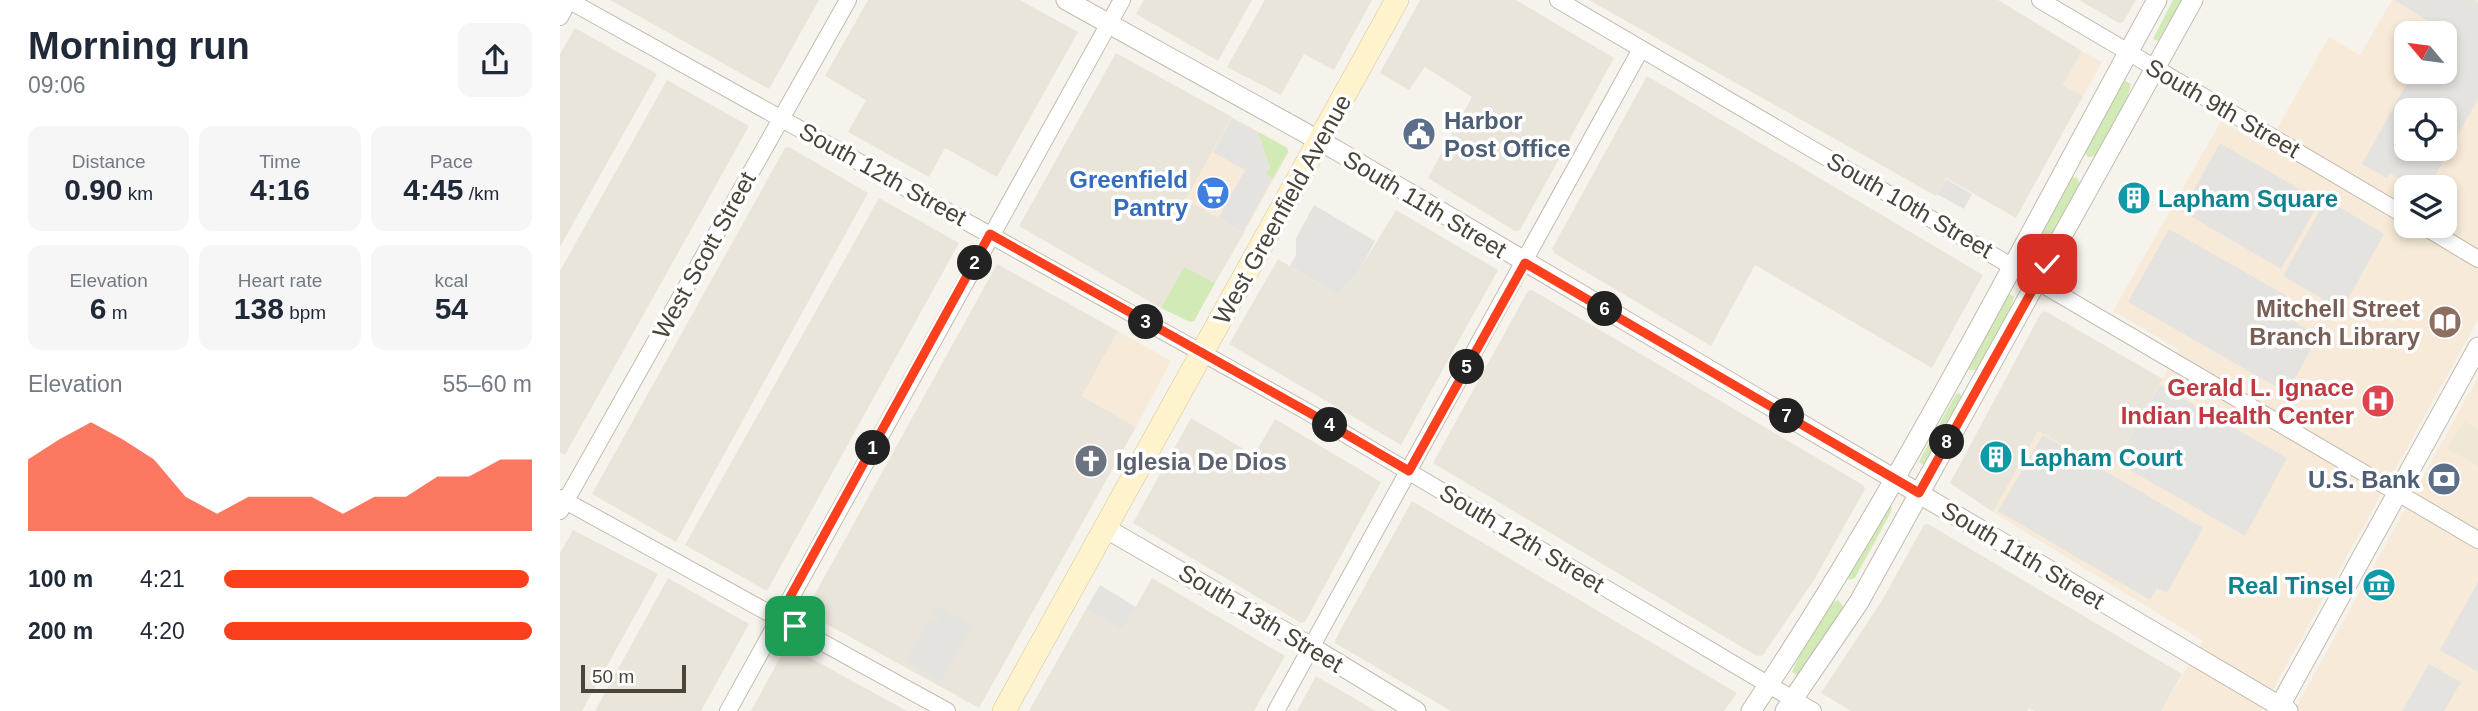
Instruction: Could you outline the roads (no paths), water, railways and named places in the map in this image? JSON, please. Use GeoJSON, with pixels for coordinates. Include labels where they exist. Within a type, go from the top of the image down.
{"type":"FeatureCollection","features":[{"type":"Feature","properties":{"kind":"main road","name":"West Greenfield Avenue"},"geometry":{"type":"LineString","coordinates":[[1004,711],[1397,0]]}},
{"type":"Feature","properties":{"kind":"street","name":"South 12th Street"},"geometry":{"type":"LineString","coordinates":[[569,0],[1409,471],[1769,684],[1789,705],[1813,711]]}},
{"type":"Feature","properties":{"kind":"street"},"geometry":{"type":"LineString","coordinates":[[560,17],[569,0]]}},
{"type":"Feature","properties":{"kind":"street","name":"West Scott Street"},"geometry":{"type":"LineString","coordinates":[[562,503],[848,0]]}},
{"type":"Feature","properties":{"kind":"street","name":"South 11th Street"},"geometry":{"type":"LineString","coordinates":[[1066,0],[1319,141],[2282,709]]}},
{"type":"Feature","properties":{"kind":"street"},"geometry":{"type":"LineString","coordinates":[[728,711],[1122,0]]}},
{"type":"Feature","properties":{"kind":"street","name":"South 10th Street"},"geometry":{"type":"LineString","coordinates":[[1558,0],[2478,540]]}},
{"type":"Feature","properties":{"kind":"street","name":"South 9th Street"},"geometry":{"type":"LineString","coordinates":[[2040,0],[2394,209]]}},
{"type":"Feature","properties":{"kind":"street"},"geometry":{"type":"LineString","coordinates":[[1751,711],[1833,586],[2157,0]]}},
{"type":"Feature","properties":{"kind":"street"},"geometry":{"type":"LineString","coordinates":[[1789,705],[1859,601],[2193,0]]}},
{"type":"Feature","properties":{"kind":"street"},"geometry":{"type":"LineString","coordinates":[[1276,711],[1642,48]]}},
{"type":"Feature","properties":{"kind":"street"},"geometry":{"type":"LineString","coordinates":[[2443,238],[2478,259]]}},
{"type":"Feature","properties":{"kind":"street"},"geometry":{"type":"LineString","coordinates":[[2282,709],[2478,347]]}},
{"type":"Feature","properties":{"kind":"street"},"geometry":{"type":"LineString","coordinates":[[562,503],[779,617],[947,711]]}},
{"type":"Feature","properties":{"kind":"street","name":"South 13th Street"},"geometry":{"type":"LineString","coordinates":[[1105,528],[1416,711]]}},
{"type":"Feature","properties":{"kind":"place","name":"Harbor Post Office"},"geometry":{"type":"Point","coordinates":[1419,134]}},
{"type":"Feature","properties":{"kind":"place","name":"Greenfield Pantry"},"geometry":{"type":"Point","coordinates":[1213,193]}},
{"type":"Feature","properties":{"kind":"place","name":"Lapham Square"},"geometry":{"type":"Point","coordinates":[2134,198]}},
{"type":"Feature","properties":{"kind":"place","name":"Mitchell Street Branch Library"},"geometry":{"type":"Point","coordinates":[2445,322]}},
{"type":"Feature","properties":{"kind":"place","name":"Gerald L. Ignace Indian Health Center"},"geometry":{"type":"Point","coordinates":[2378,401]}},
{"type":"Feature","properties":{"kind":"place","name":"Lapham Court"},"geometry":{"type":"Point","coordinates":[1996,457]}},
{"type":"Feature","properties":{"kind":"place","name":"Iglesia De Dios"},"geometry":{"type":"Point","coordinates":[1091,461]}},
{"type":"Feature","properties":{"kind":"place","name":"U.S. Bank"},"geometry":{"type":"Point","coordinates":[2444,479]}},
{"type":"Feature","properties":{"kind":"place","name":"Real Tinsel"},"geometry":{"type":"Point","coordinates":[2379,585]}}]}
